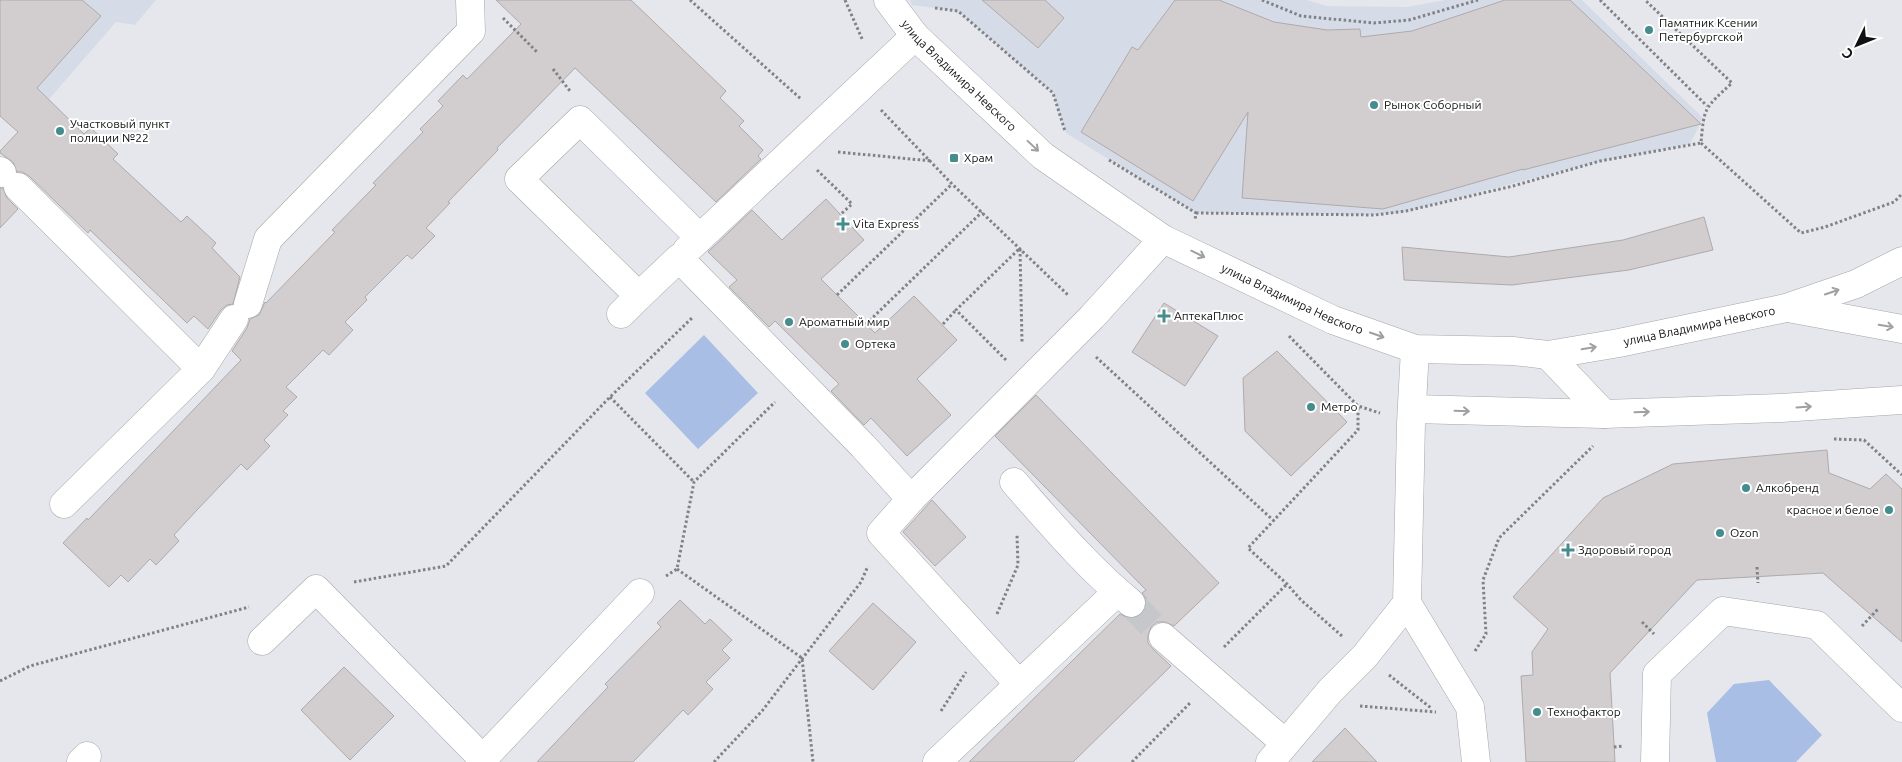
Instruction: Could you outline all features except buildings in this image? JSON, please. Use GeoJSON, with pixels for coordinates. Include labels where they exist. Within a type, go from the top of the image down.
{"type":"FeatureCollection","features":[{"type":"Feature","properties":{"kind":"street"},"geometry":{"type":"LineString","coordinates":[[64,504],[201,368],[241,311],[268,239],[471,31],[470,0]]}},
{"type":"Feature","properties":{"kind":"street","name":"улица Владимира Невского"},"geometry":{"type":"LineString","coordinates":[[888,0],[915,36],[1043,156],[1163,239],[1190,250],[1334,320],[1415,348],[1513,351],[1548,355],[1619,343],[1786,308],[1856,284],[1902,261]]}},
{"type":"Feature","properties":{"kind":"street"},"geometry":{"type":"LineString","coordinates":[[700,238],[580,120],[519,179],[630,305],[915,36]]}},
{"type":"Feature","properties":{"kind":"street"},"geometry":{"type":"LineString","coordinates":[[7,177],[201,368]]}},
{"type":"Feature","properties":{"kind":"street"},"geometry":{"type":"LineString","coordinates":[[1018,684],[881,533],[1024,381],[1092,317],[1163,239]]}},
{"type":"Feature","properties":{"kind":"street"},"geometry":{"type":"LineString","coordinates":[[679,258],[863,446],[911,499]]}},
{"type":"Feature","properties":{"kind":"street","name":"улица Владимира Невского"},"geometry":{"type":"LineString","coordinates":[[1786,308],[1902,329]]}},
{"type":"Feature","properties":{"kind":"street"},"geometry":{"type":"LineString","coordinates":[[1415,348],[1407,603],[1470,707],[1476,762]]}},
{"type":"Feature","properties":{"kind":"street"},"geometry":{"type":"LineString","coordinates":[[1548,355],[1604,414]]}},
{"type":"Feature","properties":{"kind":"street"},"geometry":{"type":"LineString","coordinates":[[1413,409],[1604,414],[1781,408],[1902,400]]}},
{"type":"Feature","properties":{"kind":"street"},"geometry":{"type":"LineString","coordinates":[[936,762],[1018,684],[1124,598],[1047,520],[1014,482]]}},
{"type":"Feature","properties":{"kind":"street"},"geometry":{"type":"LineString","coordinates":[[262,641],[316,589],[482,760],[640,593]]}},
{"type":"Feature","properties":{"kind":"street"},"geometry":{"type":"LineString","coordinates":[[1163,637],[1207,675],[1277,752],[1330,691],[1365,656],[1407,603]]}},
{"type":"Feature","properties":{"kind":"street"},"geometry":{"type":"LineString","coordinates":[[1655,762],[1657,674],[1723,611],[1816,625],[1902,708]]}},
{"type":"Feature","properties":{"kind":"path"},"geometry":{"type":"LineString","coordinates":[[690,0],[824,120]]}},
{"type":"Feature","properties":{"kind":"path"},"geometry":{"type":"LineString","coordinates":[[1262,0],[1301,16],[1374,23],[1409,20],[1478,0]]}},
{"type":"Feature","properties":{"kind":"path"},"geometry":{"type":"LineString","coordinates":[[1600,0],[1707,106]]}},
{"type":"Feature","properties":{"kind":"path"},"geometry":{"type":"LineString","coordinates":[[1645,0],[1732,83],[1707,106],[1703,118],[1701,143]]}},
{"type":"Feature","properties":{"kind":"path"},"geometry":{"type":"LineString","coordinates":[[931,7],[958,11],[1053,93],[1066,133]]}},
{"type":"Feature","properties":{"kind":"path"},"geometry":{"type":"LineString","coordinates":[[498,13],[538,52]]}},
{"type":"Feature","properties":{"kind":"path"},"geometry":{"type":"LineString","coordinates":[[1701,143],[1801,233],[1825,227],[1894,202],[1902,194]]}},
{"type":"Feature","properties":{"kind":"path"},"geometry":{"type":"LineString","coordinates":[[1106,158],[1196,213],[1375,215],[1406,211],[1513,186],[1600,160],[1701,143]]}},
{"type":"Feature","properties":{"kind":"path"},"geometry":{"type":"LineString","coordinates":[[796,148],[932,162]]}},
{"type":"Feature","properties":{"kind":"path"},"geometry":{"type":"LineString","coordinates":[[796,148],[852,204],[840,215]]}},
{"type":"Feature","properties":{"kind":"path"},"geometry":{"type":"LineString","coordinates":[[837,295],[952,184]]}},
{"type":"Feature","properties":{"kind":"path"},"geometry":{"type":"LineString","coordinates":[[866,324],[982,212]]}},
{"type":"Feature","properties":{"kind":"path"},"geometry":{"type":"LineString","coordinates":[[1190,250],[1196,213]]}},
{"type":"Feature","properties":{"kind":"path"},"geometry":{"type":"LineString","coordinates":[[944,324],[1020,248],[1024,381]]}},
{"type":"Feature","properties":{"kind":"path"},"geometry":{"type":"LineString","coordinates":[[316,589],[446,566],[610,397],[715,296]]}},
{"type":"Feature","properties":{"kind":"path"},"geometry":{"type":"LineString","coordinates":[[956,310],[1024,381]]}},
{"type":"Feature","properties":{"kind":"path"},"geometry":{"type":"LineString","coordinates":[[1089,350],[1274,521]]}},
{"type":"Feature","properties":{"kind":"path"},"geometry":{"type":"LineString","coordinates":[[640,593],[677,569],[694,482],[797,380]]}},
{"type":"Feature","properties":{"kind":"path"},"geometry":{"type":"LineString","coordinates":[[610,397],[694,482]]}},
{"type":"Feature","properties":{"kind":"path"},"geometry":{"type":"LineString","coordinates":[[1248,548],[1358,430],[1358,406]]}},
{"type":"Feature","properties":{"kind":"path"},"geometry":{"type":"LineString","coordinates":[[714,762],[762,711],[861,582],[881,533]]}},
{"type":"Feature","properties":{"kind":"path"},"geometry":{"type":"LineString","coordinates":[[677,569],[802,658],[813,762]]}},
{"type":"Feature","properties":{"kind":"path"},"geometry":{"type":"LineString","coordinates":[[1132,762],[1287,584]]}},
{"type":"Feature","properties":{"kind":"path"},"geometry":{"type":"LineString","coordinates":[[0,681],[30,666],[258,605]]}},
{"type":"Feature","properties":{"kind":"path"},"geometry":{"type":"LineString","coordinates":[[1330,691],[1357,706],[1437,712]]}},
{"type":"Feature","properties":{"kind":"shaded area"},"geometry":{"type":"Polygon","coordinates":[[[0,0],[156,0],[135,25],[116,22],[18,132],[0,116],[0,0]]]}},
{"type":"Feature","properties":{"kind":"shaded area","name":"Рынок Соборный"},"geometry":{"type":"Polygon","coordinates":[[[910,0],[1307,0],[1327,6],[1407,7],[1445,0],[1582,0],[1703,118],[1690,144],[1600,161],[1406,211],[1375,215],[1196,213],[1066,133],[1053,93],[958,11],[912,5],[910,0]]]}},
{"type":"Feature","properties":{"kind":"shaded area"},"geometry":{"type":"Polygon","coordinates":[[[704,335],[758,393],[698,449],[645,393],[704,335]]]}},
{"type":"Feature","properties":{"kind":"shaded area"},"geometry":{"type":"Polygon","coordinates":[[[1769,680],[1822,735],[1796,762],[1716,762],[1707,713],[1734,684],[1769,680]]]}},
{"type":"Feature","properties":{"kind":"tunnel"},"geometry":{"type":"LineString","coordinates":[[1132,604],[1163,637]]}},
{"type":"Feature","properties":{"kind":"place","name":"Памятник Ксении Петербургской"},"geometry":{"type":"Point","coordinates":[1649,30]}},
{"type":"Feature","properties":{"kind":"place","name":"Рынок Соборный"},"geometry":{"type":"Point","coordinates":[1374,105]}},
{"type":"Feature","properties":{"kind":"place","name":"Участковый пункт полиции №22"},"geometry":{"type":"Point","coordinates":[60,131]}},
{"type":"Feature","properties":{"kind":"place","name":"Храм"},"geometry":{"type":"Point","coordinates":[954,158]}},
{"type":"Feature","properties":{"kind":"place","name":"Vita Express"},"geometry":{"type":"Point","coordinates":[843,224]}},
{"type":"Feature","properties":{"kind":"place","name":"АптекаПлюс"},"geometry":{"type":"Point","coordinates":[1164,316]}},
{"type":"Feature","properties":{"kind":"place","name":"Ароматный мир"},"geometry":{"type":"Point","coordinates":[789,322]}},
{"type":"Feature","properties":{"kind":"place","name":"Ортека"},"geometry":{"type":"Point","coordinates":[845,344]}},
{"type":"Feature","properties":{"kind":"place","name":"Метро"},"geometry":{"type":"Point","coordinates":[1311,407]}},
{"type":"Feature","properties":{"kind":"place","name":"Алкобренд"},"geometry":{"type":"Point","coordinates":[1746,488]}},
{"type":"Feature","properties":{"kind":"place","name":"красное и белое"},"geometry":{"type":"Point","coordinates":[1889,510]}},
{"type":"Feature","properties":{"kind":"place","name":"Ozon"},"geometry":{"type":"Point","coordinates":[1720,533]}},
{"type":"Feature","properties":{"kind":"place","name":"Здоровый город"},"geometry":{"type":"Point","coordinates":[1568,550]}},
{"type":"Feature","properties":{"kind":"place","name":"Технофактор"},"geometry":{"type":"Point","coordinates":[1537,712]}}]}
